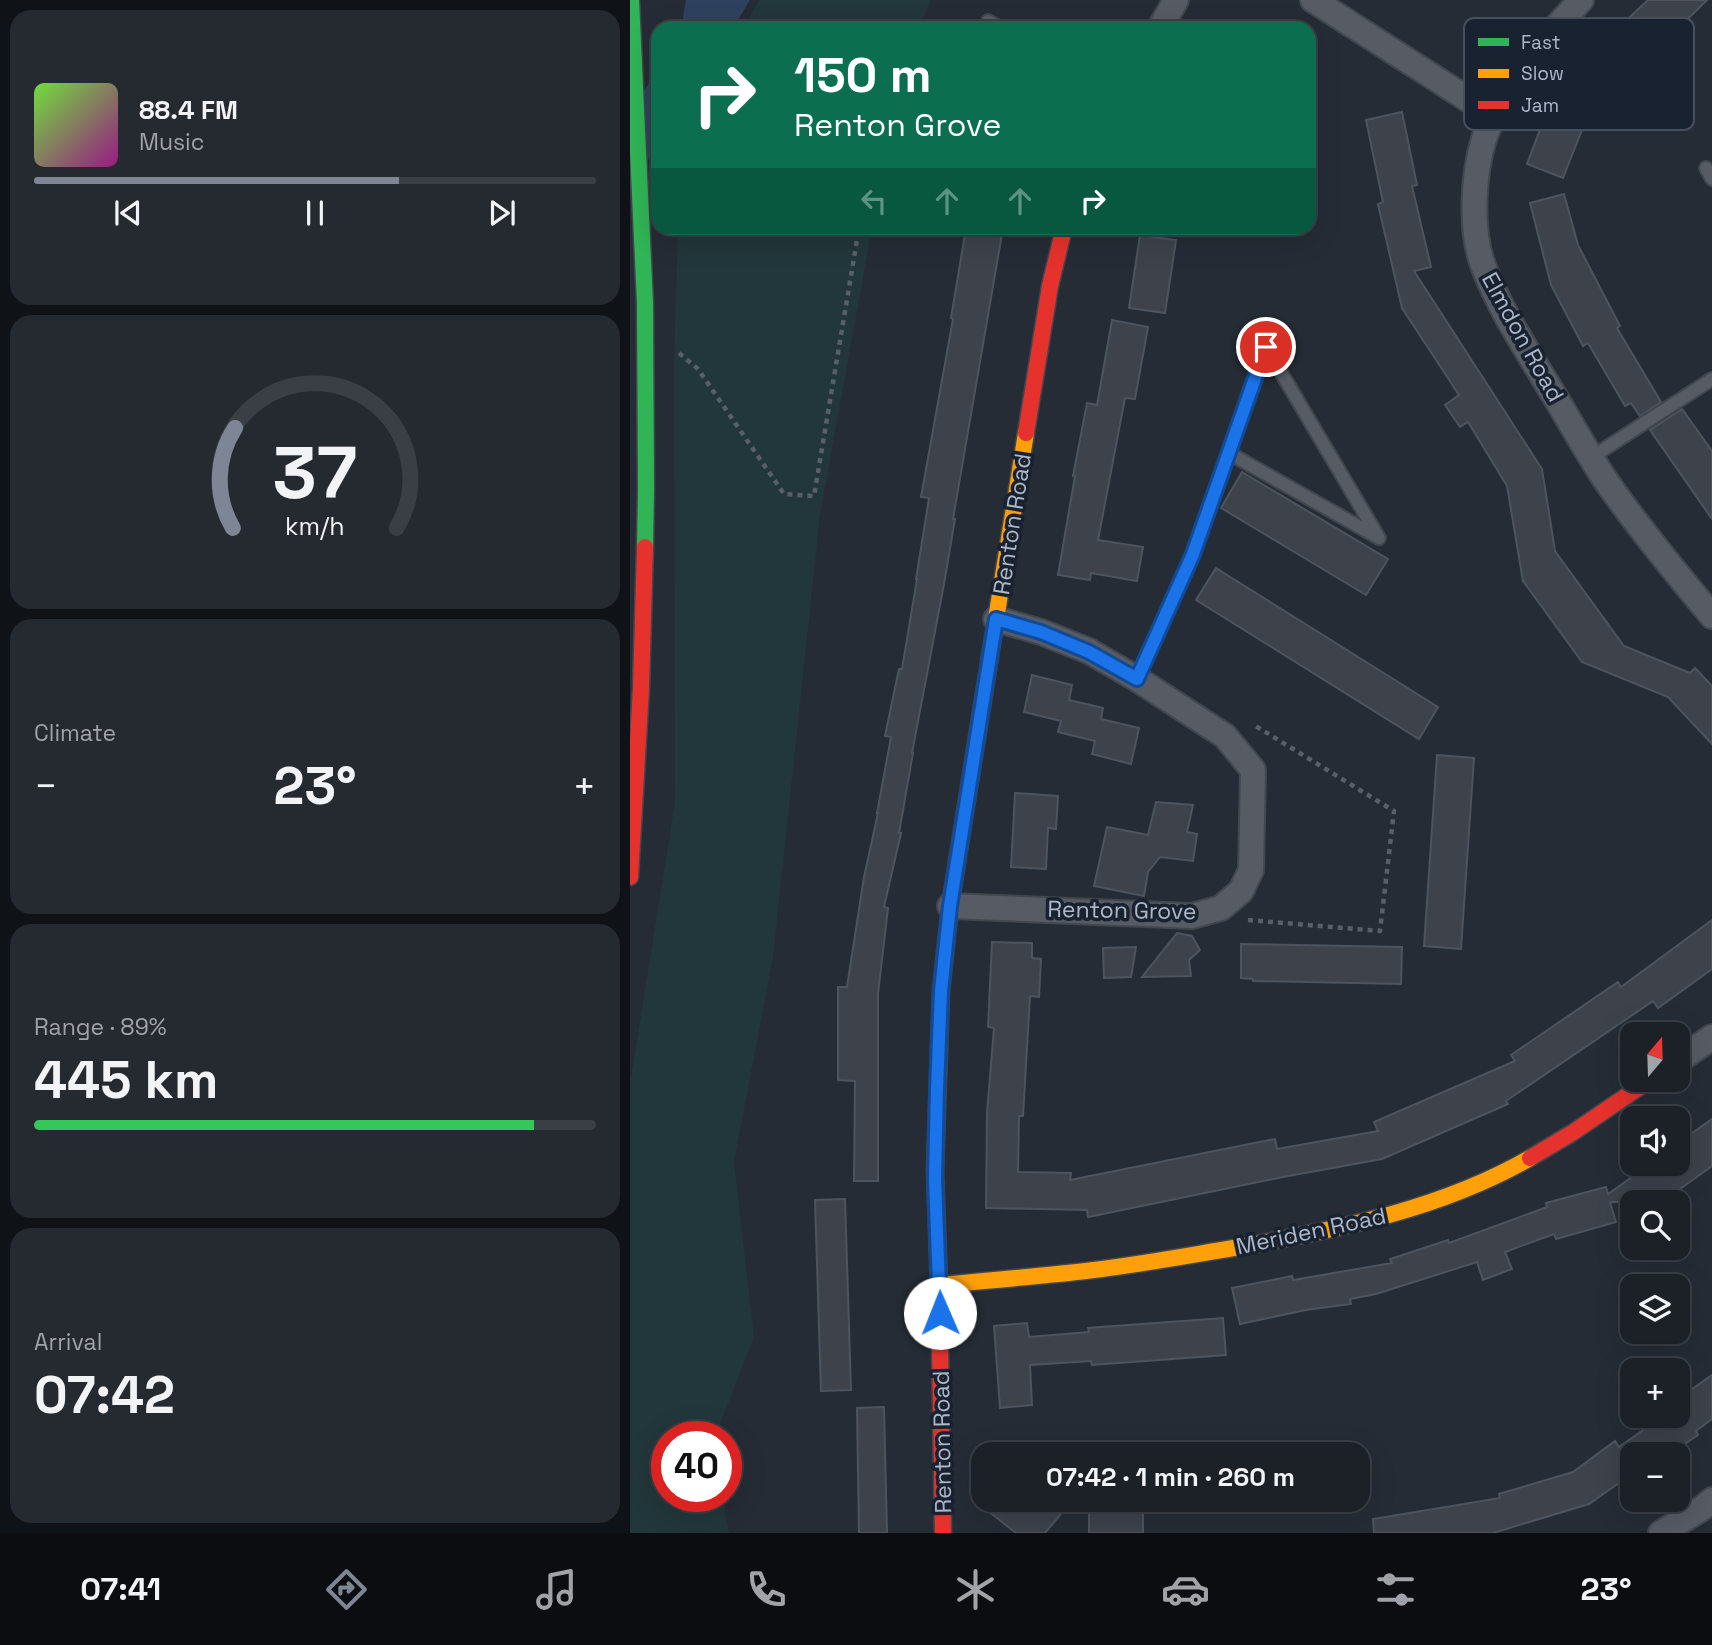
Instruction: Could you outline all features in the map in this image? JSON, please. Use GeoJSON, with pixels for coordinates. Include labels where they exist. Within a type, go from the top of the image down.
{"type":"FeatureCollection","features":[{"type":"Feature","properties":{"kind":"street"},"geometry":{"type":"LineString","coordinates":[[630,877],[646,503],[646,326],[631,0]]}},
{"type":"Feature","properties":{"kind":"street"},"geometry":{"type":"LineString","coordinates":[[1164,21],[1176,0]]}},
{"type":"Feature","properties":{"kind":"street"},"geometry":{"type":"LineString","coordinates":[[1313,0],[1464,97]]}},
{"type":"Feature","properties":{"kind":"street","name":"Elmdon Road"},"geometry":{"type":"LineString","coordinates":[[1564,18],[1581,0]]}},
{"type":"Feature","properties":{"kind":"street","name":"Elmdon Road"},"geometry":{"type":"LineString","coordinates":[[1488,130],[1483,141],[1475,186],[1475,226],[1482,264],[1508,319],[1603,477],[1712,616]]}},
{"type":"Feature","properties":{"kind":"street","name":"Renton Road"},"geometry":{"type":"LineString","coordinates":[[943,1533],[935,1179],[941,991],[950,906],[996,619],[1050,286],[1062,235]]}},
{"type":"Feature","properties":{"kind":"street","name":"Renton Grove"},"geometry":{"type":"LineString","coordinates":[[950,906],[1192,916],[1221,908],[1241,891],[1251,870],[1252,770],[1225,736],[1137,679],[1089,652],[1041,632],[996,619]]}},
{"type":"Feature","properties":{"kind":"street"},"geometry":{"type":"LineString","coordinates":[[1690,1052],[1712,1038]]}},
{"type":"Feature","properties":{"kind":"street","name":"Meriden Road"},"geometry":{"type":"LineString","coordinates":[[939,1285],[1079,1272],[1180,1257],[1283,1239],[1384,1217],[1457,1193],[1517,1165],[1572,1133],[1632,1092]]}},
{"type":"Feature","properties":{"kind":"street"},"geometry":{"type":"LineString","coordinates":[[1661,1533],[1712,1500]]}},
{"type":"Feature","properties":{"kind":"lane"},"geometry":{"type":"LineString","coordinates":[[1137,679],[1193,554],[1266,347],[1379,538],[1229,453]]}},
{"type":"Feature","properties":{"kind":"lane"},"geometry":{"type":"LineString","coordinates":[[1592,457],[1712,379]]}},
{"type":"Feature","properties":{"kind":"path"},"geometry":{"type":"LineString","coordinates":[[646,326],[698,369],[784,494],[814,496],[858,235]]}},
{"type":"Feature","properties":{"kind":"path"},"geometry":{"type":"LineString","coordinates":[[1225,736],[1241,718],[1394,811],[1380,932],[1246,920]]}},
{"type":"Feature","properties":{"kind":"green space"},"geometry":{"type":"Polygon","coordinates":[[[759,0],[931,0],[922,21],[747,21],[759,0]]]}},
{"type":"Feature","properties":{"kind":"green space"},"geometry":{"type":"Polygon","coordinates":[[[678,235],[871,235],[820,515],[773,957],[734,1162],[754,1337],[721,1421],[651,1421],[651,1512],[725,1512],[729,1533],[630,1533],[630,1084],[675,802],[674,362],[678,235]]]}},
{"type":"Feature","properties":{"kind":"water"},"geometry":{"type":"Polygon","coordinates":[[[686,0],[750,0],[737,21],[682,21],[686,0]]]}},
{"type":"Feature","properties":{"kind":"water"},"geometry":{"type":"Polygon","coordinates":[[[651,80],[651,155],[630,191],[630,115],[651,80]]]}},
{"type":"Feature","properties":{"kind":"building"},"geometry":{"type":"Polygon","coordinates":[[[1648,0],[1707,0],[1689,18],[1629,18],[1648,0]]]}},
{"type":"Feature","properties":{"kind":"building"},"geometry":{"type":"Polygon","coordinates":[[[1402,112],[1417,185],[1412,186],[1431,267],[1414,271],[1542,469],[1555,551],[1624,646],[1690,673],[1695,668],[1712,686],[1712,744],[1668,697],[1582,662],[1523,581],[1507,486],[1468,422],[1460,427],[1445,405],[1459,395],[1402,308],[1378,204],[1383,202],[1366,120],[1402,112]]]}},
{"type":"Feature","properties":{"kind":"building"},"geometry":{"type":"Polygon","coordinates":[[[1540,130],[1582,130],[1563,178],[1527,164],[1540,130]]]}},
{"type":"Feature","properties":{"kind":"building"},"geometry":{"type":"Polygon","coordinates":[[[1564,194],[1578,245],[1620,326],[1617,328],[1661,402],[1640,416],[1631,403],[1625,406],[1588,343],[1583,346],[1551,285],[1530,203],[1564,194]]]}},
{"type":"Feature","properties":{"kind":"building"},"geometry":{"type":"Polygon","coordinates":[[[965,235],[1002,235],[944,584],[912,753],[901,833],[884,907],[888,908],[878,994],[878,1181],[854,1181],[855,1081],[838,1080],[838,987],[847,987],[864,877],[891,737],[885,736],[899,669],[902,669],[917,579],[929,498],[921,497],[953,319],[951,318],[965,235]]]}},
{"type":"Feature","properties":{"kind":"building"},"geometry":{"type":"Polygon","coordinates":[[[1140,235],[1176,240],[1165,313],[1129,308],[1140,235]]]}},
{"type":"Feature","properties":{"kind":"building"},"geometry":{"type":"Polygon","coordinates":[[[1112,320],[1148,327],[1135,399],[1125,398],[1098,540],[1143,547],[1137,581],[1091,573],[1090,580],[1058,575],[1087,403],[1097,405],[1112,320]]]}},
{"type":"Feature","properties":{"kind":"building"},"geometry":{"type":"Polygon","coordinates":[[[1682,409],[1712,451],[1712,519],[1650,430],[1682,409]]]}},
{"type":"Feature","properties":{"kind":"building"},"geometry":{"type":"Polygon","coordinates":[[[1242,472],[1388,559],[1366,595],[1221,508],[1242,472]]]}},
{"type":"Feature","properties":{"kind":"building"},"geometry":{"type":"Polygon","coordinates":[[[1216,568],[1438,707],[1419,739],[1196,600],[1216,568]]]}},
{"type":"Feature","properties":{"kind":"building"},"geometry":{"type":"Polygon","coordinates":[[[1032,675],[1072,685],[1069,700],[1103,708],[1101,719],[1139,728],[1131,764],[1092,754],[1095,741],[1058,732],[1061,721],[1024,712],[1032,675]]]}},
{"type":"Feature","properties":{"kind":"building"},"geometry":{"type":"Polygon","coordinates":[[[1437,755],[1474,758],[1461,949],[1424,946],[1437,755]]]}},
{"type":"Feature","properties":{"kind":"building"},"geometry":{"type":"Polygon","coordinates":[[[1015,793],[1058,796],[1056,829],[1048,828],[1046,869],[1011,867],[1015,793]]]}},
{"type":"Feature","properties":{"kind":"building"},"geometry":{"type":"Polygon","coordinates":[[[1156,802],[1193,805],[1187,832],[1197,834],[1193,861],[1160,857],[1148,872],[1144,896],[1094,886],[1107,827],[1148,835],[1156,802]]]}},
{"type":"Feature","properties":{"kind":"building"},"geometry":{"type":"Polygon","coordinates":[[[1712,920],[1712,969],[1658,1008],[1653,1001],[1620,1022],[1506,1101],[1508,1104],[1382,1159],[1088,1217],[1087,1210],[986,1208],[987,1113],[994,1028],[988,1027],[992,942],[1032,943],[1032,958],[1041,959],[1039,997],[1030,996],[1023,1116],[1019,1116],[1018,1172],[1071,1173],[1070,1180],[1275,1139],[1277,1149],[1378,1131],[1374,1122],[1515,1061],[1511,1055],[1618,982],[1621,987],[1712,920]]]}},
{"type":"Feature","properties":{"kind":"building"},"geometry":{"type":"Polygon","coordinates":[[[1177,933],[1192,936],[1200,950],[1189,960],[1191,976],[1142,977],[1177,933]]]}},
{"type":"Feature","properties":{"kind":"building"},"geometry":{"type":"Polygon","coordinates":[[[1241,944],[1402,947],[1401,984],[1253,981],[1241,978],[1241,944]]]}},
{"type":"Feature","properties":{"kind":"building"},"geometry":{"type":"Polygon","coordinates":[[[1136,947],[1131,977],[1104,978],[1103,948],[1136,947]]]}},
{"type":"Feature","properties":{"kind":"building"},"geometry":{"type":"Polygon","coordinates":[[[1712,1119],[1712,1166],[1679,1190],[1620,1190],[1620,1202],[1610,1202],[1616,1222],[1556,1239],[1554,1234],[1505,1252],[1512,1269],[1483,1280],[1477,1262],[1376,1294],[1350,1299],[1351,1304],[1240,1324],[1232,1288],[1292,1276],[1293,1280],[1392,1263],[1390,1259],[1448,1240],[1449,1243],[1547,1207],[1546,1203],[1606,1187],[1608,1194],[1633,1176],[1690,1176],[1690,1135],[1712,1119]]]}},
{"type":"Feature","properties":{"kind":"building"},"geometry":{"type":"Polygon","coordinates":[[[845,1199],[851,1390],[821,1391],[815,1200],[845,1199]]]}},
{"type":"Feature","properties":{"kind":"building"},"geometry":{"type":"Polygon","coordinates":[[[1223,1318],[1226,1355],[1092,1365],[1091,1361],[1030,1365],[1032,1405],[1000,1408],[994,1326],[1027,1323],[1029,1337],[1089,1332],[1088,1328],[1223,1318]]]}},
{"type":"Feature","properties":{"kind":"building"},"geometry":{"type":"Polygon","coordinates":[[[1712,1375],[1712,1419],[1696,1431],[1698,1435],[1688,1442],[1626,1442],[1646,1428],[1690,1428],[1690,1391],[1712,1375]]]}},
{"type":"Feature","properties":{"kind":"building"},"geometry":{"type":"Polygon","coordinates":[[[884,1407],[887,1533],[859,1533],[857,1408],[884,1407]]]}},
{"type":"Feature","properties":{"kind":"building"},"geometry":{"type":"Polygon","coordinates":[[[1615,1441],[1619,1447],[1620,1482],[1589,1504],[1493,1533],[1374,1533],[1373,1519],[1500,1498],[1499,1494],[1573,1472],[1615,1441]]]}},
{"type":"Feature","properties":{"kind":"building"},"geometry":{"type":"Polygon","coordinates":[[[989,1512],[1061,1514],[1045,1533],[1016,1533],[989,1512]]]}},
{"type":"Feature","properties":{"kind":"building"},"geometry":{"type":"Polygon","coordinates":[[[1089,1512],[1143,1512],[1143,1533],[1089,1533],[1089,1512]]]}},
{"type":"Feature","properties":{"kind":"traffic: fast"},"geometry":{"type":"LineString","coordinates":[[631,0],[645,303]]}},
{"type":"Feature","properties":{"kind":"traffic: fast"},"geometry":{"type":"LineString","coordinates":[[645,303],[645,547]]}},
{"type":"Feature","properties":{"kind":"traffic: fast"},"geometry":{"type":"LineString","coordinates":[[935,1170],[941,991],[950,906],[982,706]]}},
{"type":"Feature","properties":{"kind":"traffic: slow"},"geometry":{"type":"LineString","coordinates":[[982,706],[1026,433]]}},
{"type":"Feature","properties":{"kind":"traffic: slow"},"geometry":{"type":"LineString","coordinates":[[939,1285],[1120,1267],[1319,1232],[1428,1203],[1463,1190],[1530,1158]]}},
{"type":"Feature","properties":{"kind":"traffic: jam"},"geometry":{"type":"LineString","coordinates":[[1026,433],[1050,286],[1062,235]]}},
{"type":"Feature","properties":{"kind":"traffic: jam"},"geometry":{"type":"LineString","coordinates":[[630,877],[641,688],[645,547]]}},
{"type":"Feature","properties":{"kind":"traffic: jam"},"geometry":{"type":"LineString","coordinates":[[1530,1158],[1632,1092]]}},
{"type":"Feature","properties":{"kind":"traffic: jam"},"geometry":{"type":"LineString","coordinates":[[935,1170],[943,1533]]}},
{"type":"Feature","properties":{"kind":"route"},"geometry":{"type":"LineString","coordinates":[[940,1313],[935,1179],[941,991],[950,906],[996,619],[1041,632],[1089,652],[1137,679],[1193,554],[1266,347]]}}]}
